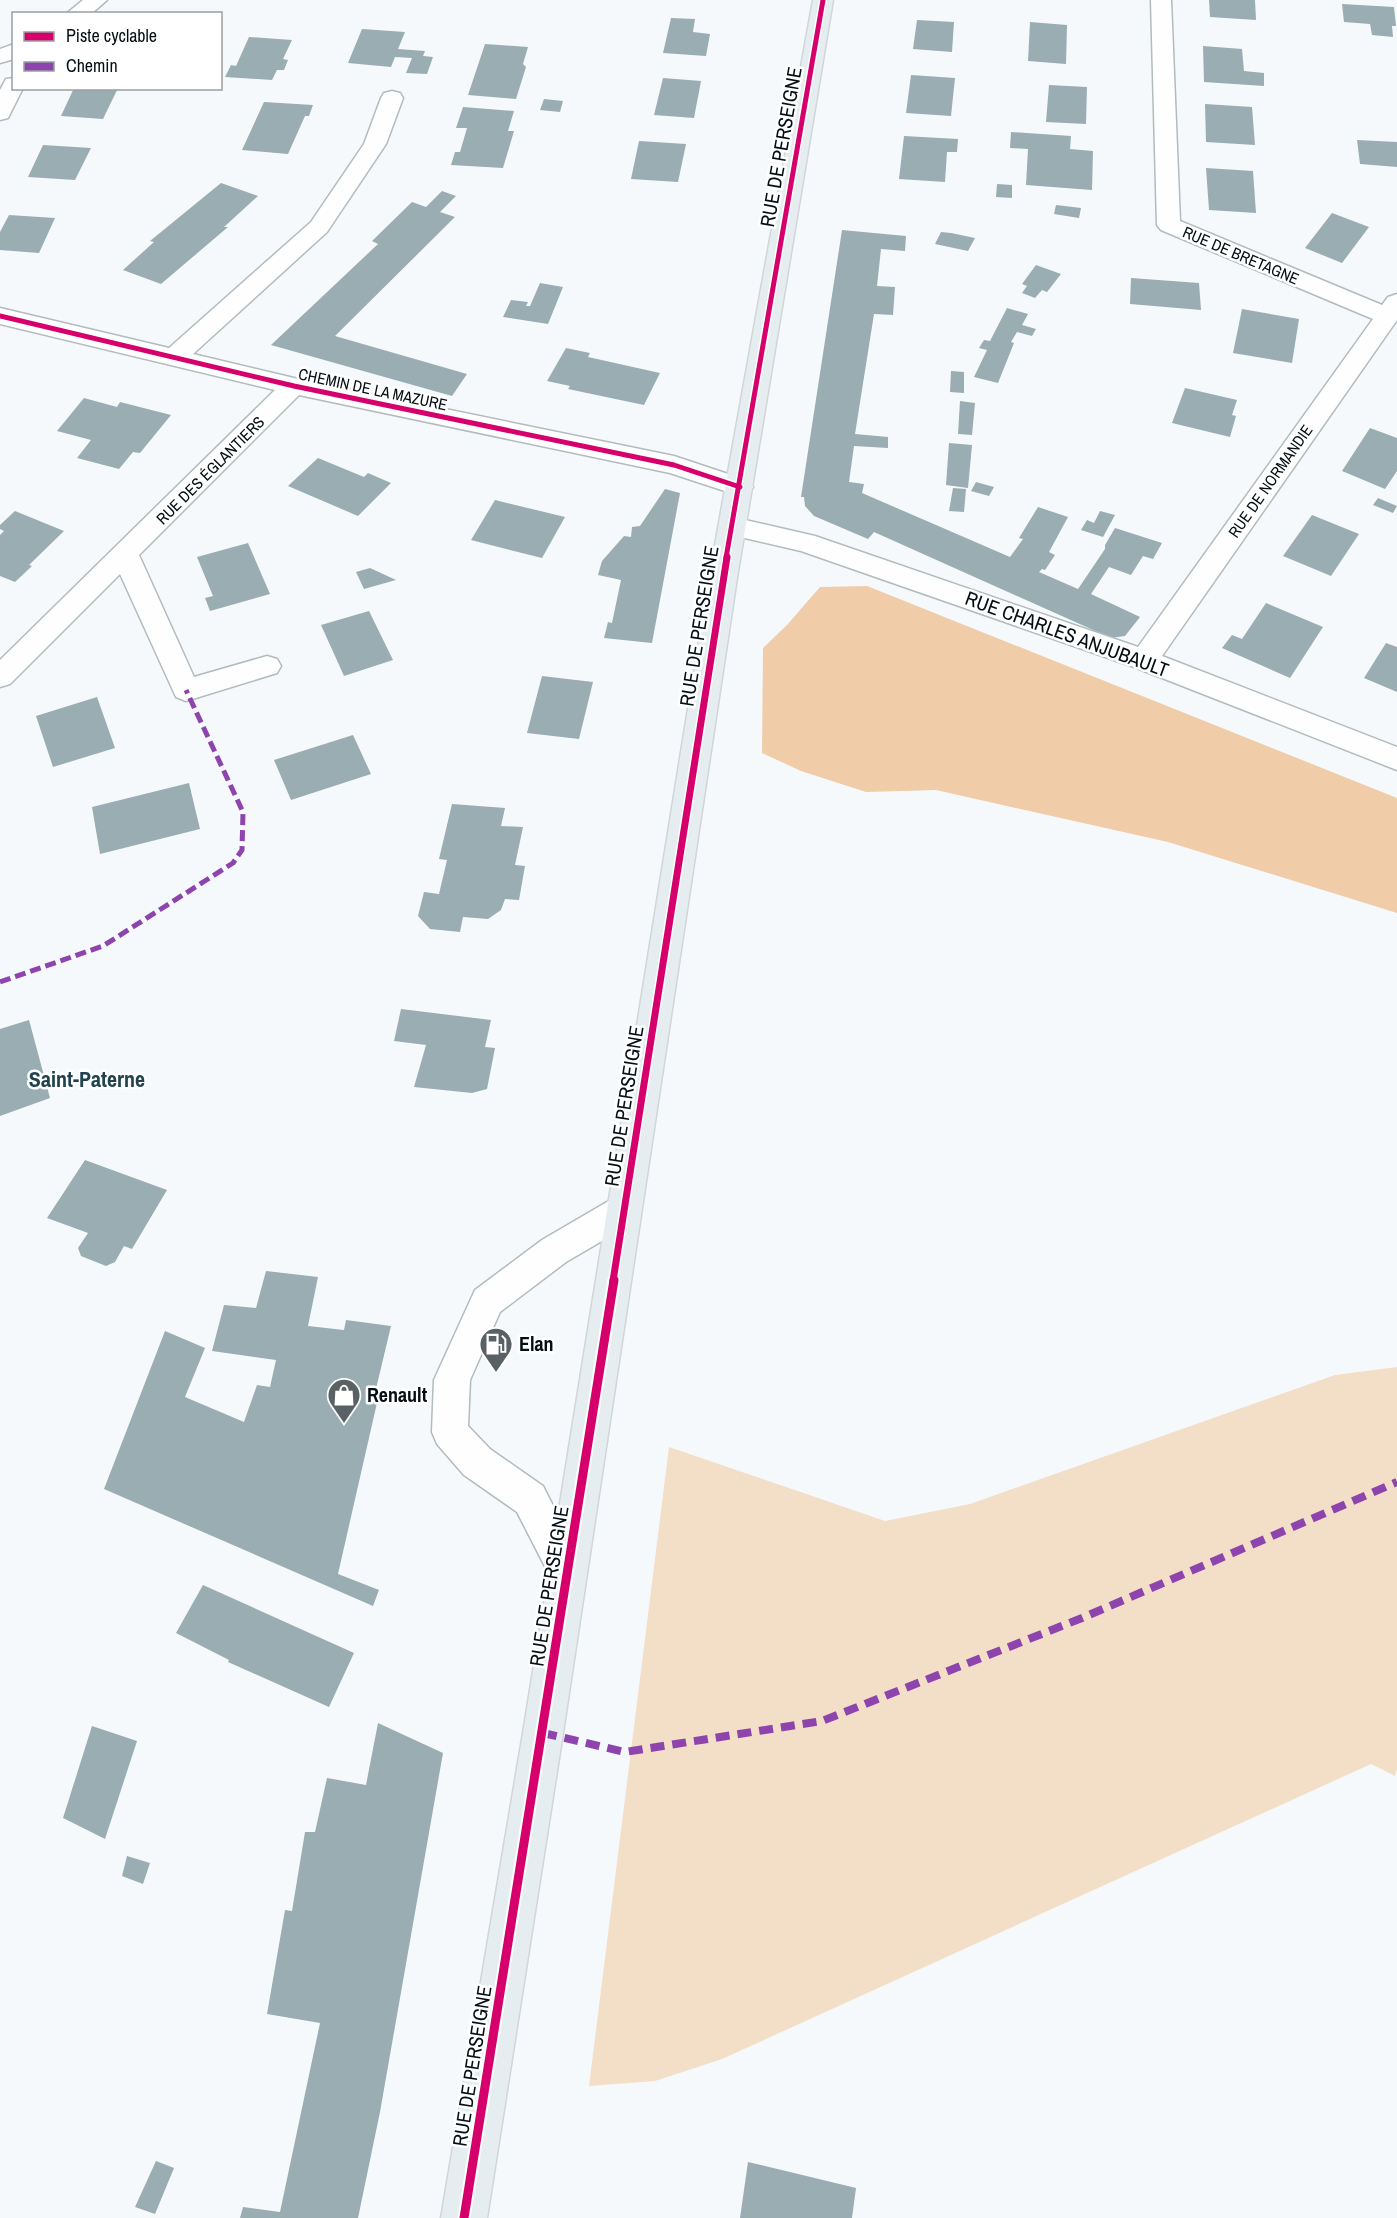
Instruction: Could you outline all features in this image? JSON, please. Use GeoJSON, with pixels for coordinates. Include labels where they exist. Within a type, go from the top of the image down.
{"type":"FeatureCollection","features":[{"type":"Feature","properties":{"kind":"main road","name":"RUE DE PERSEIGNE"},"geometry":{"type":"LineString","coordinates":[[464,2218],[568,1573],[732,526],[823,0]]}},
{"type":"Feature","properties":{"kind":"street"},"geometry":{"type":"LineString","coordinates":[[79,12],[97,0]]}},
{"type":"Feature","properties":{"kind":"street","name":"RUE DE BRETAGNE"},"geometry":{"type":"LineString","coordinates":[[1161,0],[1169,225],[1392,309]]}},
{"type":"Feature","properties":{"kind":"street"},"geometry":{"type":"LineString","coordinates":[[0,113],[12,88]]}},
{"type":"Feature","properties":{"kind":"street"},"geometry":{"type":"LineString","coordinates":[[173,358],[319,227],[375,144],[392,98]]}},
{"type":"Feature","properties":{"kind":"street","name":"RUE DE NORMANDIE"},"geometry":{"type":"LineString","coordinates":[[1144,660],[1392,309]]}},
{"type":"Feature","properties":{"kind":"street","name":"CHEMIN DE LA MAZURE"},"geometry":{"type":"LineString","coordinates":[[0,316],[294,386],[674,465],[740,487]]}},
{"type":"Feature","properties":{"kind":"street","name":"RUE DES ÉGLANTIERS"},"geometry":{"type":"LineString","coordinates":[[0,677],[294,386]]}},
{"type":"Feature","properties":{"kind":"street","name":"RUE CHARLES ANJUBAULT"},"geometry":{"type":"LineString","coordinates":[[732,526],[806,543],[1144,660],[1397,759]]}},
{"type":"Feature","properties":{"kind":"street"},"geometry":{"type":"LineString","coordinates":[[125,554],[186,690],[267,666]]}},
{"type":"Feature","properties":{"kind":"street"},"geometry":{"type":"LineString","coordinates":[[568,1573],[530,1499],[477,1462],[450,1432],[452,1380],[487,1301],[554,1251],[624,1210]]}},
{"type":"Feature","properties":{"kind":"shaded area"},"geometry":{"type":"Polygon","coordinates":[[[867,586],[1397,798],[1397,913],[1168,842],[936,790],[866,792],[801,771],[762,753],[763,648],[787,625],[820,587],[867,586]]]}},
{"type":"Feature","properties":{"kind":"shaded area"},"geometry":{"type":"Polygon","coordinates":[[[1397,1367],[1397,1769],[1395,1776],[1371,1764],[722,2059],[655,2081],[589,2086],[669,1447],[885,1521],[970,1504],[1335,1375],[1397,1367]]]}},
{"type":"Feature","properties":{"kind":"building"},"geometry":{"type":"Polygon","coordinates":[[[1209,0],[1255,0],[1256,20],[1210,17],[1209,0]]]}},
{"type":"Feature","properties":{"kind":"building"},"geometry":{"type":"Polygon","coordinates":[[[1342,4],[1394,7],[1396,26],[1392,26],[1393,37],[1372,35],[1370,24],[1344,22],[1342,4]]]}},
{"type":"Feature","properties":{"kind":"building"},"geometry":{"type":"Polygon","coordinates":[[[671,18],[695,19],[693,32],[710,34],[706,56],[663,53],[671,18]]]}},
{"type":"Feature","properties":{"kind":"building"},"geometry":{"type":"Polygon","coordinates":[[[917,20],[954,22],[952,52],[913,49],[917,20]]]}},
{"type":"Feature","properties":{"kind":"building"},"geometry":{"type":"Polygon","coordinates":[[[1030,22],[1067,25],[1066,64],[1028,61],[1030,22]]]}},
{"type":"Feature","properties":{"kind":"building"},"geometry":{"type":"Polygon","coordinates":[[[362,29],[405,32],[398,49],[425,51],[423,56],[433,57],[427,74],[406,73],[412,58],[395,57],[391,67],[348,63],[362,29]]]}},
{"type":"Feature","properties":{"kind":"building"},"geometry":{"type":"Polygon","coordinates":[[[249,37],[292,40],[283,59],[288,60],[284,70],[277,70],[272,80],[225,77],[231,65],[236,66],[249,37]]]}},
{"type":"Feature","properties":{"kind":"building"},"geometry":{"type":"Polygon","coordinates":[[[485,44],[528,47],[523,64],[526,67],[516,99],[468,95],[485,44]]]}},
{"type":"Feature","properties":{"kind":"building"},"geometry":{"type":"Polygon","coordinates":[[[1203,46],[1242,49],[1244,71],[1264,73],[1264,86],[1204,82],[1203,46]]]}},
{"type":"Feature","properties":{"kind":"building"},"geometry":{"type":"Polygon","coordinates":[[[911,75],[955,78],[951,116],[906,113],[911,75]]]}},
{"type":"Feature","properties":{"kind":"building"},"geometry":{"type":"Polygon","coordinates":[[[663,78],[701,81],[694,118],[654,115],[663,78]]]}},
{"type":"Feature","properties":{"kind":"building"},"geometry":{"type":"Polygon","coordinates":[[[1049,85],[1087,87],[1086,124],[1046,122],[1049,85]]]}},
{"type":"Feature","properties":{"kind":"building"},"geometry":{"type":"Polygon","coordinates":[[[73,90],[117,90],[103,119],[61,116],[73,90]]]}},
{"type":"Feature","properties":{"kind":"building"},"geometry":{"type":"Polygon","coordinates":[[[544,99],[563,101],[560,112],[540,110],[544,99]]]}},
{"type":"Feature","properties":{"kind":"building"},"geometry":{"type":"Polygon","coordinates":[[[264,102],[313,105],[309,116],[305,116],[288,154],[242,150],[264,102]]]}},
{"type":"Feature","properties":{"kind":"building"},"geometry":{"type":"Polygon","coordinates":[[[1205,104],[1252,107],[1255,145],[1206,142],[1205,104]]]}},
{"type":"Feature","properties":{"kind":"building"},"geometry":{"type":"Polygon","coordinates":[[[463,107],[514,111],[508,131],[514,131],[503,168],[451,165],[455,152],[460,152],[467,128],[456,128],[463,107]]]}},
{"type":"Feature","properties":{"kind":"building"},"geometry":{"type":"Polygon","coordinates":[[[1011,132],[1071,136],[1070,149],[1093,151],[1092,190],[1026,185],[1028,149],[1010,148],[1011,132]]]}},
{"type":"Feature","properties":{"kind":"building"},"geometry":{"type":"Polygon","coordinates":[[[904,136],[958,139],[957,152],[947,152],[945,182],[899,179],[904,136]]]}},
{"type":"Feature","properties":{"kind":"building"},"geometry":{"type":"Polygon","coordinates":[[[1357,140],[1397,142],[1397,167],[1360,164],[1357,140]]]}},
{"type":"Feature","properties":{"kind":"building"},"geometry":{"type":"Polygon","coordinates":[[[639,141],[686,144],[678,182],[631,179],[639,141]]]}},
{"type":"Feature","properties":{"kind":"building"},"geometry":{"type":"Polygon","coordinates":[[[43,145],[91,148],[75,180],[28,177],[43,145]]]}},
{"type":"Feature","properties":{"kind":"building"},"geometry":{"type":"Polygon","coordinates":[[[1206,168],[1253,171],[1256,213],[1209,210],[1206,168]]]}},
{"type":"Feature","properties":{"kind":"building"},"geometry":{"type":"Polygon","coordinates":[[[221,183],[258,196],[224,227],[228,227],[161,284],[123,270],[154,242],[150,241],[221,183]]]}},
{"type":"Feature","properties":{"kind":"building"},"geometry":{"type":"Polygon","coordinates":[[[997,184],[1012,185],[1012,198],[996,197],[997,184]]]}},
{"type":"Feature","properties":{"kind":"building"},"geometry":{"type":"Polygon","coordinates":[[[442,191],[456,196],[440,212],[455,217],[335,336],[467,374],[452,396],[271,345],[378,244],[372,241],[412,202],[426,207],[442,191]]]}},
{"type":"Feature","properties":{"kind":"building"},"geometry":{"type":"Polygon","coordinates":[[[1056,205],[1081,208],[1079,218],[1054,214],[1056,205]]]}},
{"type":"Feature","properties":{"kind":"building"},"geometry":{"type":"Polygon","coordinates":[[[1332,213],[1369,227],[1342,263],[1305,248],[1332,213]]]}},
{"type":"Feature","properties":{"kind":"building"},"geometry":{"type":"Polygon","coordinates":[[[9,215],[55,218],[39,253],[0,250],[0,232],[9,215]]]}},
{"type":"Feature","properties":{"kind":"building"},"geometry":{"type":"Polygon","coordinates":[[[842,230],[906,236],[905,251],[881,249],[877,286],[895,287],[893,315],[874,314],[855,434],[888,437],[888,448],[854,446],[849,482],[864,484],[862,493],[1010,557],[1023,539],[1019,538],[1038,507],[1068,517],[1049,552],[1055,555],[1045,570],[1042,569],[1039,572],[1078,589],[1105,549],[1115,528],[1162,543],[1153,559],[1143,556],[1131,575],[1109,567],[1091,594],[1140,617],[1125,636],[1111,638],[874,532],[868,539],[814,516],[805,506],[804,497],[801,497],[842,230]]]}},
{"type":"Feature","properties":{"kind":"building"},"geometry":{"type":"Polygon","coordinates":[[[941,232],[975,238],[968,251],[935,244],[941,232]]]}},
{"type":"Feature","properties":{"kind":"building"},"geometry":{"type":"Polygon","coordinates":[[[1036,265],[1061,274],[1047,292],[1042,290],[1035,298],[1022,293],[1027,286],[1022,284],[1036,265]]]}},
{"type":"Feature","properties":{"kind":"building"},"geometry":{"type":"Polygon","coordinates":[[[1131,278],[1199,283],[1201,310],[1130,304],[1131,278]]]}},
{"type":"Feature","properties":{"kind":"building"},"geometry":{"type":"Polygon","coordinates":[[[540,283],[563,287],[548,324],[503,317],[511,300],[528,302],[526,306],[530,306],[540,283]]]}},
{"type":"Feature","properties":{"kind":"building"},"geometry":{"type":"Polygon","coordinates":[[[1007,308],[1028,314],[1022,325],[1036,329],[1032,336],[1017,332],[1011,342],[1014,343],[998,383],[974,377],[987,350],[979,348],[984,340],[990,341],[1007,308]]]}},
{"type":"Feature","properties":{"kind":"building"},"geometry":{"type":"Polygon","coordinates":[[[1242,309],[1299,319],[1292,363],[1233,353],[1242,309]]]}},
{"type":"Feature","properties":{"kind":"building"},"geometry":{"type":"Polygon","coordinates":[[[566,348],[590,353],[588,357],[660,373],[644,405],[568,389],[570,386],[547,381],[566,348]]]}},
{"type":"Feature","properties":{"kind":"building"},"geometry":{"type":"Polygon","coordinates":[[[951,371],[964,372],[964,393],[950,392],[951,371]]]}},
{"type":"Feature","properties":{"kind":"building"},"geometry":{"type":"Polygon","coordinates":[[[1185,388],[1237,400],[1232,415],[1236,416],[1230,437],[1172,423],[1185,388]]]}},
{"type":"Feature","properties":{"kind":"building"},"geometry":{"type":"Polygon","coordinates":[[[84,398],[117,407],[120,402],[171,415],[140,453],[133,452],[119,469],[77,458],[91,440],[57,431],[84,398]]]}},
{"type":"Feature","properties":{"kind":"building"},"geometry":{"type":"Polygon","coordinates":[[[960,401],[975,403],[972,435],[958,434],[960,401]]]}},
{"type":"Feature","properties":{"kind":"building"},"geometry":{"type":"Polygon","coordinates":[[[1370,428],[1397,438],[1397,471],[1385,489],[1342,471],[1370,428]]]}},
{"type":"Feature","properties":{"kind":"building"},"geometry":{"type":"Polygon","coordinates":[[[949,443],[972,445],[968,488],[946,485],[949,443]]]}},
{"type":"Feature","properties":{"kind":"building"},"geometry":{"type":"Polygon","coordinates":[[[318,458],[364,477],[368,473],[391,483],[358,516],[288,486],[318,458]]]}},
{"type":"Feature","properties":{"kind":"building"},"geometry":{"type":"Polygon","coordinates":[[[976,482],[994,487],[989,496],[971,491],[976,482]]]}},
{"type":"Feature","properties":{"kind":"building"},"geometry":{"type":"Polygon","coordinates":[[[953,488],[966,489],[964,512],[949,511],[953,488]]]}},
{"type":"Feature","properties":{"kind":"building"},"geometry":{"type":"Polygon","coordinates":[[[665,489],[680,493],[652,643],[604,638],[608,622],[612,623],[621,580],[598,575],[602,561],[624,536],[631,537],[632,527],[640,526],[665,489]]]}},
{"type":"Feature","properties":{"kind":"building"},"geometry":{"type":"Polygon","coordinates":[[[1378,498],[1397,506],[1393,513],[1373,505],[1378,498]]]}},
{"type":"Feature","properties":{"kind":"building"},"geometry":{"type":"Polygon","coordinates":[[[495,500],[565,517],[542,558],[471,540],[495,500]]]}},
{"type":"Feature","properties":{"kind":"building"},"geometry":{"type":"Polygon","coordinates":[[[15,511],[64,531],[15,582],[0,576],[0,535],[4,531],[0,529],[0,525],[15,511]]]}},
{"type":"Feature","properties":{"kind":"building"},"geometry":{"type":"Polygon","coordinates":[[[1100,511],[1115,515],[1103,537],[1081,530],[1087,520],[1094,523],[1100,511]]]}},
{"type":"Feature","properties":{"kind":"building"},"geometry":{"type":"Polygon","coordinates":[[[1312,515],[1359,534],[1331,576],[1283,556],[1312,515]]]}},
{"type":"Feature","properties":{"kind":"building"},"geometry":{"type":"Polygon","coordinates":[[[248,543],[270,594],[210,611],[205,598],[213,596],[197,557],[248,543]]]}},
{"type":"Feature","properties":{"kind":"building"},"geometry":{"type":"Polygon","coordinates":[[[370,568],[396,580],[364,589],[356,572],[370,568]]]}},
{"type":"Feature","properties":{"kind":"building"},"geometry":{"type":"Polygon","coordinates":[[[1266,603],[1323,627],[1290,678],[1222,648],[1232,635],[1242,639],[1266,603]]]}},
{"type":"Feature","properties":{"kind":"building"},"geometry":{"type":"Polygon","coordinates":[[[369,611],[393,660],[344,676],[321,625],[369,611]]]}},
{"type":"Feature","properties":{"kind":"building"},"geometry":{"type":"Polygon","coordinates":[[[1386,643],[1397,647],[1397,692],[1364,678],[1386,643]]]}},
{"type":"Feature","properties":{"kind":"building"},"geometry":{"type":"Polygon","coordinates":[[[542,676],[593,682],[579,739],[527,733],[542,676]]]}},
{"type":"Feature","properties":{"kind":"building"},"geometry":{"type":"Polygon","coordinates":[[[97,697],[115,748],[53,767],[36,716],[97,697]]]}},
{"type":"Feature","properties":{"kind":"building"},"geometry":{"type":"Polygon","coordinates":[[[353,735],[371,774],[291,800],[274,760],[353,735]]]}},
{"type":"Feature","properties":{"kind":"building"},"geometry":{"type":"Polygon","coordinates":[[[189,783],[200,829],[100,854],[92,807],[189,783]]]}},
{"type":"Feature","properties":{"kind":"building"},"geometry":{"type":"Polygon","coordinates":[[[452,804],[505,808],[501,826],[523,827],[515,865],[525,866],[519,900],[505,899],[501,910],[488,919],[463,917],[460,932],[430,929],[418,916],[424,892],[439,894],[447,860],[439,859],[452,804]]]}},
{"type":"Feature","properties":{"kind":"building"},"geometry":{"type":"Polygon","coordinates":[[[401,1009],[491,1020],[485,1047],[495,1048],[487,1089],[472,1093],[414,1087],[426,1045],[394,1041],[401,1009]]]}},
{"type":"Feature","properties":{"kind":"building"},"geometry":{"type":"Polygon","coordinates":[[[29,1020],[50,1098],[0,1116],[0,1029],[29,1020]]]}},
{"type":"Feature","properties":{"kind":"building"},"geometry":{"type":"Polygon","coordinates":[[[85,1160],[167,1190],[132,1249],[124,1246],[115,1262],[106,1266],[81,1256],[78,1248],[88,1233],[47,1218],[85,1160]]]}},
{"type":"Feature","properties":{"kind":"building"},"geometry":{"type":"Polygon","coordinates":[[[266,1271],[318,1277],[308,1326],[344,1330],[346,1320],[391,1326],[375,1393],[379,1394],[338,1574],[379,1590],[373,1606],[104,1489],[165,1331],[205,1348],[185,1397],[244,1422],[257,1385],[270,1387],[276,1360],[212,1351],[224,1305],[256,1308],[266,1271]]]}},
{"type":"Feature","properties":{"kind":"building"},"geometry":{"type":"Polygon","coordinates":[[[203,1585],[354,1653],[329,1707],[228,1662],[229,1660],[176,1633],[203,1585]]]}},
{"type":"Feature","properties":{"kind":"building"},"geometry":{"type":"Polygon","coordinates":[[[378,1723],[443,1753],[380,2112],[358,2218],[240,2218],[243,2207],[280,2212],[320,2023],[267,2014],[285,1910],[292,1911],[305,1832],[315,1832],[327,1778],[366,1785],[378,1723]]]}},
{"type":"Feature","properties":{"kind":"building"},"geometry":{"type":"Polygon","coordinates":[[[92,1726],[137,1741],[105,1839],[63,1818],[92,1726]]]}},
{"type":"Feature","properties":{"kind":"building"},"geometry":{"type":"Polygon","coordinates":[[[127,1856],[150,1863],[143,1884],[122,1876],[127,1856]]]}},
{"type":"Feature","properties":{"kind":"building"},"geometry":{"type":"Polygon","coordinates":[[[156,2161],[174,2168],[155,2214],[135,2207],[156,2161]]]}},
{"type":"Feature","properties":{"kind":"building"},"geometry":{"type":"Polygon","coordinates":[[[748,2162],[856,2188],[852,2218],[740,2218],[748,2162]]]}},
{"type":"Feature","properties":{"kind":"marked path"},"geometry":{"type":"LineString","coordinates":[[0,982],[103,946],[233,863],[242,850],[243,812],[186,690]]}},
{"type":"Feature","properties":{"kind":"marked path"},"geometry":{"type":"LineString","coordinates":[[543,1733],[625,1752],[822,1721],[1082,1618],[1397,1482]]}},
{"type":"Feature","properties":{"kind":"cycle path"},"geometry":{"type":"LineString","coordinates":[[464,2218],[543,1733],[723,578],[823,0]]}},
{"type":"Feature","properties":{"kind":"cycle path"},"geometry":{"type":"LineString","coordinates":[[0,316],[294,386],[674,465],[740,487]]}},
{"type":"Feature","properties":{"kind":"place","name":"Elan"},"geometry":{"type":"Point","coordinates":[496,1373]}},
{"type":"Feature","properties":{"kind":"place","name":"Renault"},"geometry":{"type":"Point","coordinates":[344,1424]}},
{"type":"Feature","properties":{"kind":"district","name":"Saint-Paterne"},"geometry":{"type":"Point","coordinates":[87,1079]}}]}
